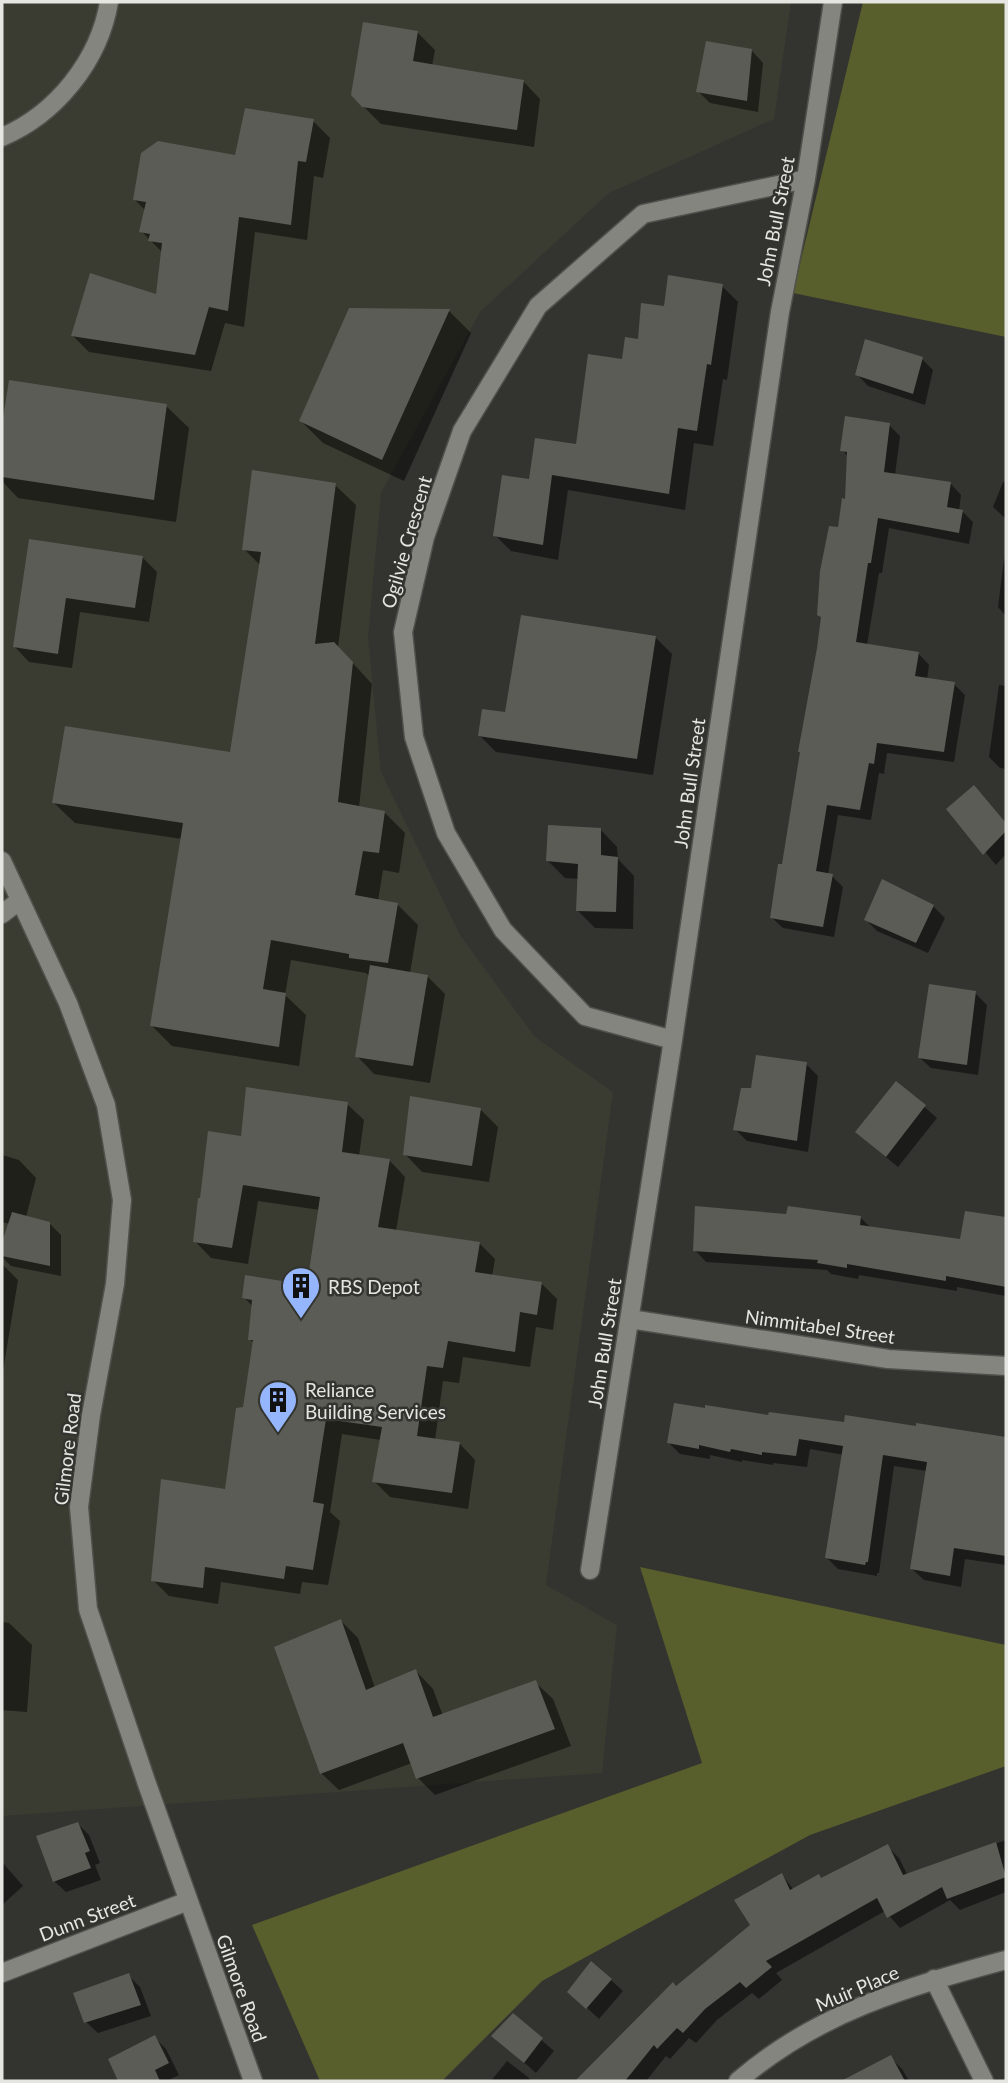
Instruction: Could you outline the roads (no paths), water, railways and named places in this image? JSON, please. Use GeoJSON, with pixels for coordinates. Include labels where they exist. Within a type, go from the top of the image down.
{"type":"FeatureCollection","features":[{"type":"Feature","properties":{"kind":"street"},"geometry":{"type":"LineString","coordinates":[[2,137],[15,132],[37,117],[69,87],[92,51],[102,29],[109,2]]}},
{"type":"Feature","properties":{"kind":"street","name":"John Bull Street"},"geometry":{"type":"LineString","coordinates":[[590,1570],[673,1040],[780,312],[806,179],[833,2]]}},
{"type":"Feature","properties":{"kind":"street","name":"Ogilvie Crescent"},"geometry":{"type":"LineString","coordinates":[[673,1040],[585,1016],[503,930],[446,834],[414,737],[403,632],[425,537],[462,431],[538,306],[643,214],[806,179]]}},
{"type":"Feature","properties":{"kind":"street","name":"Gilmore Road"},"geometry":{"type":"LineString","coordinates":[[2,861],[68,1003],[106,1105],[122,1200],[115,1284],[91,1415],[79,1507],[88,1609],[253,2081]]}},
{"type":"Feature","properties":{"kind":"street"},"geometry":{"type":"LineString","coordinates":[[2,915],[19,901]]}},
{"type":"Feature","properties":{"kind":"street","name":"Nimmitabel Street"},"geometry":{"type":"LineString","coordinates":[[629,1319],[888,1359],[1006,1366]]}},
{"type":"Feature","properties":{"kind":"street","name":"Dunn Street"},"geometry":{"type":"LineString","coordinates":[[2,1973],[188,1901]]}},
{"type":"Feature","properties":{"kind":"street","name":"Muir Place"},"geometry":{"type":"LineString","coordinates":[[738,2081],[762,2061],[839,2015],[934,1979],[1006,1960]]}},
{"type":"Feature","properties":{"kind":"street"},"geometry":{"type":"LineString","coordinates":[[934,1979],[984,2081]]}},
{"type":"Feature","properties":{"kind":"place","name":"RBS Depot"},"geometry":{"type":"Point","coordinates":[301,1320]}},
{"type":"Feature","properties":{"kind":"place","name":"Reliance Building Services"},"geometry":{"type":"Point","coordinates":[278,1434]}}]}
